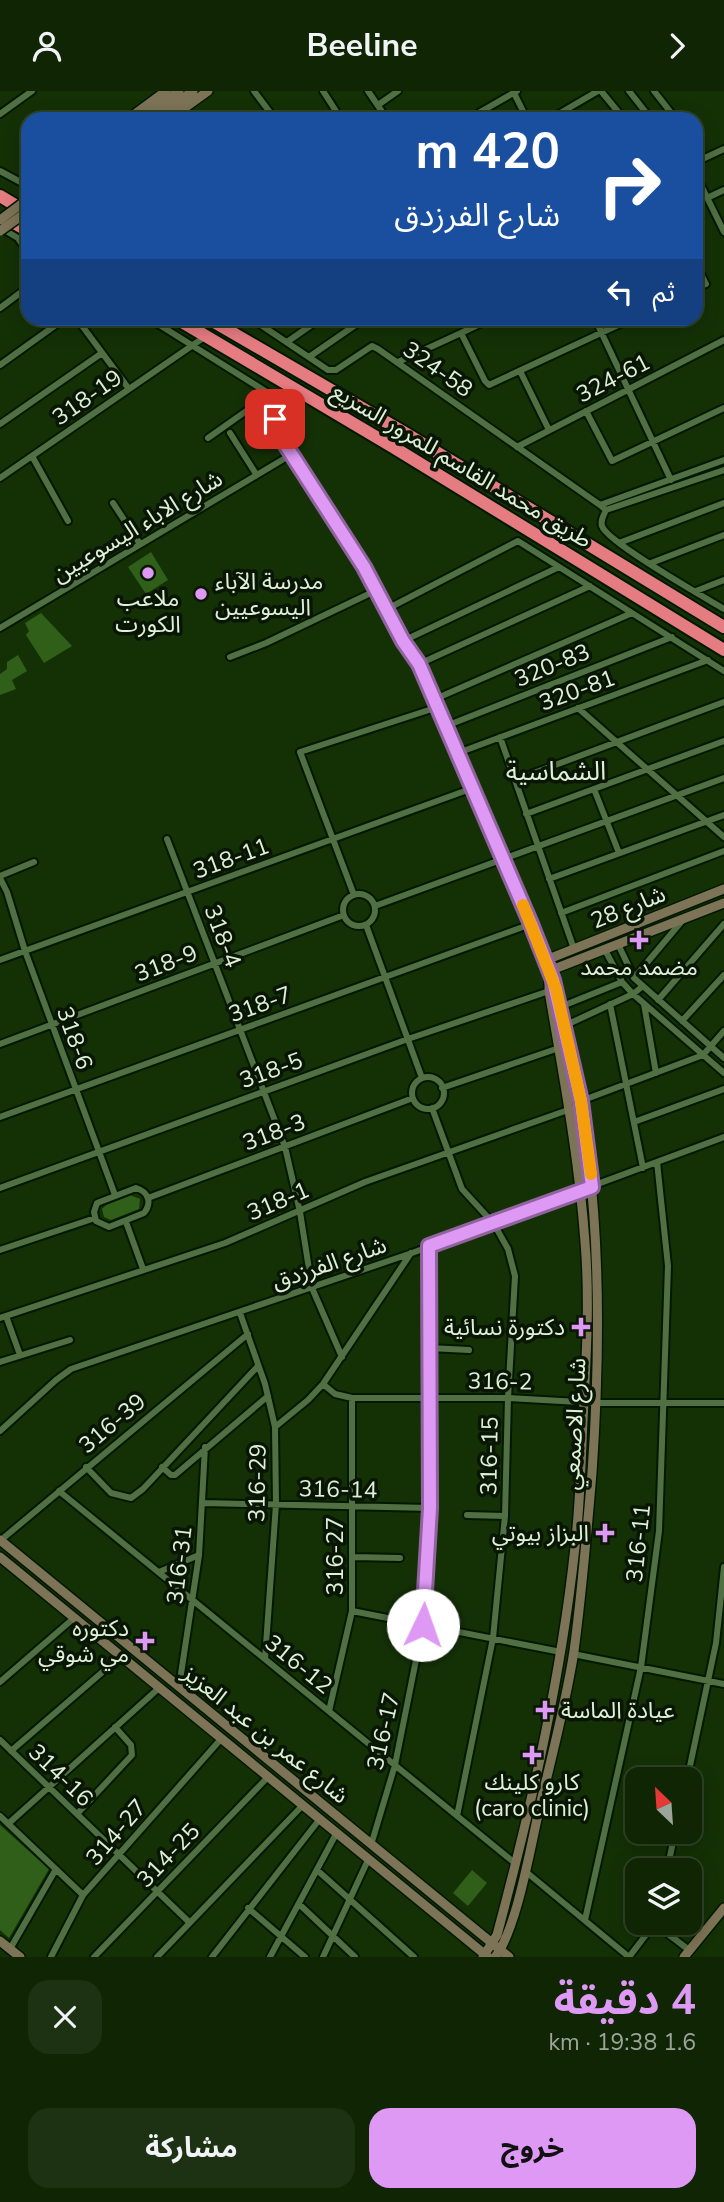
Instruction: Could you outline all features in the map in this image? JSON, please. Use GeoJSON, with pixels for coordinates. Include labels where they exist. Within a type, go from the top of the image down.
{"type":"FeatureCollection","features":[{"type":"Feature","properties":{"kind":"highway"},"geometry":{"type":"LineString","coordinates":[[0,196],[15,205]]}},
{"type":"Feature","properties":{"kind":"highway","name":"طريق محمد القاسم للمرور السريع"},"geometry":{"type":"LineString","coordinates":[[189,326],[393,447],[724,650]]}},
{"type":"Feature","properties":{"kind":"highway","name":"طريق محمد القاسم للمرور السريع"},"geometry":{"type":"LineString","coordinates":[[221,326],[405,433],[724,627]]}},
{"type":"Feature","properties":{"kind":"street"},"geometry":{"type":"LineString","coordinates":[[0,114],[32,91]]}},
{"type":"Feature","properties":{"kind":"street"},"geometry":{"type":"LineString","coordinates":[[150,112],[179,91]]}},
{"type":"Feature","properties":{"kind":"street"},"geometry":{"type":"LineString","coordinates":[[164,112],[193,91]]}},
{"type":"Feature","properties":{"kind":"street"},"geometry":{"type":"LineString","coordinates":[[179,112],[208,91]]}},
{"type":"Feature","properties":{"kind":"street"},"geometry":{"type":"LineString","coordinates":[[254,91],[270,112]]}},
{"type":"Feature","properties":{"kind":"street"},"geometry":{"type":"LineString","coordinates":[[323,91],[335,112]]}},
{"type":"Feature","properties":{"kind":"street"},"geometry":{"type":"LineString","coordinates":[[368,91],[382,112]]}},
{"type":"Feature","properties":{"kind":"street"},"geometry":{"type":"LineString","coordinates":[[377,105],[398,91]]}},
{"type":"Feature","properties":{"kind":"street"},"geometry":{"type":"LineString","coordinates":[[564,111],[599,91],[618,112]]}},
{"type":"Feature","properties":{"kind":"street"},"geometry":{"type":"LineString","coordinates":[[629,91],[646,112]]}},
{"type":"Feature","properties":{"kind":"street"},"geometry":{"type":"LineString","coordinates":[[654,91],[670,112]]}},
{"type":"Feature","properties":{"kind":"street"},"geometry":{"type":"LineString","coordinates":[[480,112],[515,92],[524,112]]}},
{"type":"Feature","properties":{"kind":"street"},"geometry":{"type":"LineString","coordinates":[[137,112],[160,93]]}},
{"type":"Feature","properties":{"kind":"street"},"geometry":{"type":"LineString","coordinates":[[703,159],[724,149]]}},
{"type":"Feature","properties":{"kind":"street"},"geometry":{"type":"LineString","coordinates":[[0,171],[21,182]]}},
{"type":"Feature","properties":{"kind":"street"},"geometry":{"type":"LineString","coordinates":[[703,190],[724,232]]}},
{"type":"Feature","properties":{"kind":"street"},"geometry":{"type":"LineString","coordinates":[[707,198],[724,190]]}},
{"type":"Feature","properties":{"kind":"street"},"geometry":{"type":"LineString","coordinates":[[0,216],[21,203]]}},
{"type":"Feature","properties":{"kind":"street"},"geometry":{"type":"LineString","coordinates":[[0,239],[13,231]]}},
{"type":"Feature","properties":{"kind":"street"},"geometry":{"type":"LineString","coordinates":[[0,308],[21,292]]}},
{"type":"Feature","properties":{"kind":"street"},"geometry":{"type":"LineString","coordinates":[[0,365],[54,326]]}},
{"type":"Feature","properties":{"kind":"street"},"geometry":{"type":"LineString","coordinates":[[82,326],[129,389]]}},
{"type":"Feature","properties":{"kind":"street"},"geometry":{"type":"LineString","coordinates":[[162,326],[269,393],[208,438]]}},
{"type":"Feature","properties":{"kind":"street","name":"324-58"},"geometry":{"type":"LineString","coordinates":[[263,326],[328,370],[336,370],[372,346],[606,510]]}},
{"type":"Feature","properties":{"kind":"street"},"geometry":{"type":"LineString","coordinates":[[287,342],[310,326]]}},
{"type":"Feature","properties":{"kind":"street"},"geometry":{"type":"LineString","coordinates":[[309,357],[354,326]]}},
{"type":"Feature","properties":{"kind":"street"},"geometry":{"type":"LineString","coordinates":[[398,362],[476,326]]}},
{"type":"Feature","properties":{"kind":"street"},"geometry":{"type":"LineString","coordinates":[[598,326],[671,479]]}},
{"type":"Feature","properties":{"kind":"street"},"geometry":{"type":"LineString","coordinates":[[461,333],[489,385],[616,326]]}},
{"type":"Feature","properties":{"kind":"street","name":"318-19"},"geometry":{"type":"LineString","coordinates":[[0,478],[206,336]]}},
{"type":"Feature","properties":{"kind":"street","name":"324-61"},"geometry":{"type":"LineString","coordinates":[[517,447],[724,341]]}},
{"type":"Feature","properties":{"kind":"street"},"geometry":{"type":"LineString","coordinates":[[0,424],[102,353]]}},
{"type":"Feature","properties":{"kind":"street"},"geometry":{"type":"LineString","coordinates":[[520,371],[550,430]]}},
{"type":"Feature","properties":{"kind":"street","name":"شارع الاصمعي"},"geometry":{"type":"LineString","coordinates":[[269,393],[281,401],[276,430],[377,590],[403,641],[419,664],[546,960],[553,990],[580,1191],[588,1314],[584,1402],[575,1547],[561,1652],[545,1738],[497,1935],[499,1952]]}},
{"type":"Feature","properties":{"kind":"street"},"geometry":{"type":"LineString","coordinates":[[586,411],[612,461],[724,408]]}},
{"type":"Feature","properties":{"kind":"street"},"geometry":{"type":"LineString","coordinates":[[230,433],[256,474]]}},
{"type":"Feature","properties":{"kind":"street","name":"شارع الاباء اليسوعيين"},"geometry":{"type":"LineString","coordinates":[[0,628],[292,454]]}},
{"type":"Feature","properties":{"kind":"street"},"geometry":{"type":"LineString","coordinates":[[32,456],[68,521]]}},
{"type":"Feature","properties":{"kind":"street"},"geometry":{"type":"LineString","coordinates":[[600,505],[724,460]]}},
{"type":"Feature","properties":{"kind":"street"},"geometry":{"type":"LineString","coordinates":[[724,471],[606,510],[601,521],[602,526],[619,544],[724,610]]}},
{"type":"Feature","properties":{"kind":"street"},"geometry":{"type":"LineString","coordinates":[[113,503],[140,544]]}},
{"type":"Feature","properties":{"kind":"street"},"geometry":{"type":"LineString","coordinates":[[619,544],[724,503]]}},
{"type":"Feature","properties":{"kind":"street"},"geometry":{"type":"LineString","coordinates":[[651,563],[724,535]]}},
{"type":"Feature","properties":{"kind":"street"},"geometry":{"type":"LineString","coordinates":[[387,609],[518,541],[724,671]]}},
{"type":"Feature","properties":{"kind":"street"},"geometry":{"type":"LineString","coordinates":[[403,641],[559,567]]}},
{"type":"Feature","properties":{"kind":"street"},"geometry":{"type":"LineString","coordinates":[[696,591],[724,580]]}},
{"type":"Feature","properties":{"kind":"street"},"geometry":{"type":"LineString","coordinates":[[419,664],[590,586]]}},
{"type":"Feature","properties":{"kind":"street"},"geometry":{"type":"LineString","coordinates":[[230,657],[266,643],[377,590]]}},
{"type":"Feature","properties":{"kind":"street"},"geometry":{"type":"LineString","coordinates":[[435,699],[632,613]]}},
{"type":"Feature","properties":{"kind":"street","name":"320-83"},"geometry":{"type":"LineString","coordinates":[[446,726],[671,637]]}},
{"type":"Feature","properties":{"kind":"street","name":"320-81"},"geometry":{"type":"LineString","coordinates":[[458,753],[708,660]]}},
{"type":"Feature","properties":{"kind":"street"},"geometry":{"type":"LineString","coordinates":[[514,780],[724,702]]}},
{"type":"Feature","properties":{"kind":"street"},"geometry":{"type":"LineString","coordinates":[[354,895],[300,752],[438,707]]}},
{"type":"Feature","properties":{"kind":"street"},"geometry":{"type":"LineString","coordinates":[[578,708],[724,837]]}},
{"type":"Feature","properties":{"kind":"street"},"geometry":{"type":"LineString","coordinates":[[500,737],[574,949]]}},
{"type":"Feature","properties":{"kind":"street"},"geometry":{"type":"LineString","coordinates":[[526,814],[724,741]]}},
{"type":"Feature","properties":{"kind":"street"},"geometry":{"type":"LineString","coordinates":[[375,906],[724,778]]}},
{"type":"Feature","properties":{"kind":"street","name":"318-11"},"geometry":{"type":"LineString","coordinates":[[0,960],[473,788]]}},
{"type":"Feature","properties":{"kind":"street"},"geometry":{"type":"LineString","coordinates":[[594,789],[619,853]]}},
{"type":"Feature","properties":{"kind":"street"},"geometry":{"type":"LineString","coordinates":[[549,879],[724,815]]}},
{"type":"Feature","properties":{"kind":"street","name":"318-4"},"geometry":{"type":"LineString","coordinates":[[167,839],[285,1147],[300,1212],[312,1288],[342,1357]]}},
{"type":"Feature","properties":{"kind":"street"},"geometry":{"type":"LineString","coordinates":[[561,913],[724,851]]}},
{"type":"Feature","properties":{"kind":"street"},"geometry":{"type":"LineString","coordinates":[[0,877],[34,862]]}},
{"type":"Feature","properties":{"kind":"street","name":"318-6"},"geometry":{"type":"LineString","coordinates":[[0,877],[24,951],[115,1195]]}},
{"type":"Feature","properties":{"kind":"street","name":"شارع 28"},"geometry":{"type":"LineString","coordinates":[[546,960],[724,889]]}},
{"type":"Feature","properties":{"kind":"street"},"geometry":{"type":"LineString","coordinates":[[354,895],[364,895],[373,901],[375,906],[374,917],[366,925],[350,923],[344,915],[346,901],[354,895]]}},
{"type":"Feature","properties":{"kind":"street","name":"شارع 28"},"geometry":{"type":"LineString","coordinates":[[549,971],[724,903]]}},
{"type":"Feature","properties":{"kind":"street","name":"318-9"},"geometry":{"type":"LineString","coordinates":[[0,1044],[344,915]]}},
{"type":"Feature","properties":{"kind":"street"},"geometry":{"type":"LineString","coordinates":[[634,978],[683,919]]}},
{"type":"Feature","properties":{"kind":"street","name":"318-7"},"geometry":{"type":"LineString","coordinates":[[0,1117],[531,924]]}},
{"type":"Feature","properties":{"kind":"street"},"geometry":{"type":"LineString","coordinates":[[658,1000],[724,924]]}},
{"type":"Feature","properties":{"kind":"street"},"geometry":{"type":"LineString","coordinates":[[366,925],[422,1078]]}},
{"type":"Feature","properties":{"kind":"street"},"geometry":{"type":"LineString","coordinates":[[618,944],[634,978],[724,1058]]}},
{"type":"Feature","properties":{"kind":"street"},"geometry":{"type":"LineString","coordinates":[[605,950],[622,982],[633,994],[724,1073]]}},
{"type":"Feature","properties":{"kind":"street"},"geometry":{"type":"LineString","coordinates":[[682,1021],[724,975]]}},
{"type":"Feature","properties":{"kind":"street"},"geometry":{"type":"LineString","coordinates":[[560,1007],[622,982]]}},
{"type":"Feature","properties":{"kind":"street"},"geometry":{"type":"LineString","coordinates":[[564,1026],[633,994],[643,986]]}},
{"type":"Feature","properties":{"kind":"street","name":"شارع الاصمعي"},"geometry":{"type":"LineString","coordinates":[[485,1956],[499,1952],[506,1942],[525,1871],[573,1654],[585,1552],[597,1403],[597,1243],[592,1187],[581,1101],[560,1007],[553,990]]}},
{"type":"Feature","properties":{"kind":"street","name":"318-5"},"geometry":{"type":"LineString","coordinates":[[0,1188],[408,1039],[553,990]]}},
{"type":"Feature","properties":{"kind":"street"},"geometry":{"type":"LineString","coordinates":[[644,1004],[656,1073]]}},
{"type":"Feature","properties":{"kind":"street"},"geometry":{"type":"LineString","coordinates":[[610,1005],[643,1168]]}},
{"type":"Feature","properties":{"kind":"street"},"geometry":{"type":"LineString","coordinates":[[581,1101],[703,1055],[724,1031]]}},
{"type":"Feature","properties":{"kind":"street"},"geometry":{"type":"LineString","coordinates":[[443,1088],[559,1048]]}},
{"type":"Feature","properties":{"kind":"street"},"geometry":{"type":"LineString","coordinates":[[422,1078],[432,1078],[443,1088],[440,1102],[432,1108],[423,1108],[413,1098],[414,1084],[422,1078]]}},
{"type":"Feature","properties":{"kind":"street"},"geometry":{"type":"LineString","coordinates":[[634,1122],[724,1089]]}},
{"type":"Feature","properties":{"kind":"street","name":"318-3"},"geometry":{"type":"LineString","coordinates":[[148,1198],[413,1098]]}},
{"type":"Feature","properties":{"kind":"street","name":"316-15"},"geometry":{"type":"LineString","coordinates":[[432,1108],[462,1189],[494,1224],[508,1249],[515,1276],[505,1516],[493,1638],[457,1816]]}},
{"type":"Feature","properties":{"kind":"street","name":"318-1"},"geometry":{"type":"LineString","coordinates":[[3,1317],[225,1243],[365,1182],[568,1110]]}},
{"type":"Feature","properties":{"kind":"street","name":"شارع الفرزدق"},"geometry":{"type":"LineString","coordinates":[[0,1431],[71,1369],[494,1224],[724,1137]]}},
{"type":"Feature","properties":{"kind":"street","name":"316-11"},"geometry":{"type":"LineString","coordinates":[[585,1920],[641,1667],[659,1531],[668,1266],[657,1162]]}},
{"type":"Feature","properties":{"kind":"street"},"geometry":{"type":"LineString","coordinates":[[136,1188],[148,1198],[149,1205],[144,1213],[126,1222],[104,1227],[95,1218],[97,1203],[115,1195],[136,1188]]}},
{"type":"Feature","properties":{"kind":"street"},"geometry":{"type":"LineString","coordinates":[[0,1250],[95,1218]]}},
{"type":"Feature","properties":{"kind":"street"},"geometry":{"type":"LineString","coordinates":[[126,1222],[144,1269]]}},
{"type":"Feature","properties":{"kind":"street","name":"316-17"},"geometry":{"type":"LineString","coordinates":[[371,1845],[395,1765],[423,1625],[430,1508],[429,1246]]}},
{"type":"Feature","properties":{"kind":"street"},"geometry":{"type":"LineString","coordinates":[[275,1427],[323,1384],[412,1253]]}},
{"type":"Feature","properties":{"kind":"street","name":"316-29"},"geometry":{"type":"LineString","coordinates":[[240,1313],[268,1396],[275,1427],[276,1504],[265,1659]]}},
{"type":"Feature","properties":{"kind":"street"},"geometry":{"type":"LineString","coordinates":[[3,1317],[20,1356]]}},
{"type":"Feature","properties":{"kind":"street","name":"316-39"},"geometry":{"type":"LineString","coordinates":[[0,1540],[248,1334]]}},
{"type":"Feature","properties":{"kind":"street"},"geometry":{"type":"LineString","coordinates":[[0,1362],[70,1340]]}},
{"type":"Feature","properties":{"kind":"street"},"geometry":{"type":"LineString","coordinates":[[429,1348],[469,1350]]}},
{"type":"Feature","properties":{"kind":"street"},"geometry":{"type":"LineString","coordinates":[[86,1467],[111,1493],[131,1498],[143,1489],[258,1366]]}},
{"type":"Feature","properties":{"kind":"street","name":"316-2"},"geometry":{"type":"LineString","coordinates":[[323,1384],[335,1394],[352,1398],[724,1403]]}},
{"type":"Feature","properties":{"kind":"street"},"geometry":{"type":"LineString","coordinates":[[163,1467],[175,1475],[268,1396]]}},
{"type":"Feature","properties":{"kind":"street","name":"316-27"},"geometry":{"type":"LineString","coordinates":[[329,1711],[352,1611],[352,1398]]}},
{"type":"Feature","properties":{"kind":"street","name":"316-31"},"geometry":{"type":"LineString","coordinates":[[179,1687],[199,1555],[205,1447]]}},
{"type":"Feature","properties":{"kind":"street","name":"316-12"},"geometry":{"type":"LineString","coordinates":[[59,1491],[516,1864]]}},
{"type":"Feature","properties":{"kind":"street","name":"316-14"},"geometry":{"type":"LineString","coordinates":[[203,1503],[430,1508]]}},
{"type":"Feature","properties":{"kind":"street"},"geometry":{"type":"LineString","coordinates":[[467,1515],[505,1516]]}},
{"type":"Feature","properties":{"kind":"street","name":"شارع عمر بن عبد العزيز"},"geometry":{"type":"LineString","coordinates":[[0,1540],[499,1952]]}},
{"type":"Feature","properties":{"kind":"street"},"geometry":{"type":"LineString","coordinates":[[159,1572],[199,1555]]}},
{"type":"Feature","properties":{"kind":"street","name":"شارع عمر بن عبد العزيز"},"geometry":{"type":"LineString","coordinates":[[0,1557],[485,1956]]}},
{"type":"Feature","properties":{"kind":"street"},"geometry":{"type":"LineString","coordinates":[[353,1557],[400,1558]]}},
{"type":"Feature","properties":{"kind":"street"},"geometry":{"type":"LineString","coordinates":[[690,1767],[716,1643],[724,1567]]}},
{"type":"Feature","properties":{"kind":"street"},"geometry":{"type":"LineString","coordinates":[[352,1611],[561,1652]]}},
{"type":"Feature","properties":{"kind":"street"},"geometry":{"type":"LineString","coordinates":[[0,1682],[74,1618]]}},
{"type":"Feature","properties":{"kind":"street"},"geometry":{"type":"LineString","coordinates":[[716,1643],[724,1644]]}},
{"type":"Feature","properties":{"kind":"street"},"geometry":{"type":"LineString","coordinates":[[573,1654],[724,1684]]}},
{"type":"Feature","properties":{"kind":"street"},"geometry":{"type":"LineString","coordinates":[[11,1751],[121,1656]]}},
{"type":"Feature","properties":{"kind":"street"},"geometry":{"type":"LineString","coordinates":[[8,1823],[159,1688]]}},
{"type":"Feature","properties":{"kind":"street"},"geometry":{"type":"LineString","coordinates":[[77,1814],[132,1755],[131,1745],[116,1727]]}},
{"type":"Feature","properties":{"kind":"street","name":"314-27"},"geometry":{"type":"LineString","coordinates":[[51,1957],[83,1895],[221,1739]]}},
{"type":"Feature","properties":{"kind":"street","name":"314-16"},"geometry":{"type":"LineString","coordinates":[[0,1740],[189,1922]]}},
{"type":"Feature","properties":{"kind":"street","name":"314-25"},"geometry":{"type":"LineString","coordinates":[[94,1957],[268,1777]]}},
{"type":"Feature","properties":{"kind":"street"},"geometry":{"type":"LineString","coordinates":[[157,1957],[302,1806]]}},
{"type":"Feature","properties":{"kind":"street"},"geometry":{"type":"LineString","coordinates":[[0,1815],[83,1895]]}},
{"type":"Feature","properties":{"kind":"street"},"geometry":{"type":"LineString","coordinates":[[212,1957],[319,1820]]}},
{"type":"Feature","properties":{"kind":"street"},"geometry":{"type":"LineString","coordinates":[[270,1957],[336,1834]]}},
{"type":"Feature","properties":{"kind":"street"},"geometry":{"type":"LineString","coordinates":[[323,1957],[368,1860]]}},
{"type":"Feature","properties":{"kind":"street"},"geometry":{"type":"LineString","coordinates":[[10,1949],[56,1869]]}},
{"type":"Feature","properties":{"kind":"street"},"geometry":{"type":"LineString","coordinates":[[317,1870],[414,1957]]}},
{"type":"Feature","properties":{"kind":"street"},"geometry":{"type":"LineString","coordinates":[[525,1871],[629,1957],[646,1935]]}},
{"type":"Feature","properties":{"kind":"street"},"geometry":{"type":"LineString","coordinates":[[299,1904],[355,1957]]}},
{"type":"Feature","properties":{"kind":"street"},"geometry":{"type":"LineString","coordinates":[[248,1908],[305,1957]]}},
{"type":"Feature","properties":{"kind":"street"},"geometry":{"type":"LineString","coordinates":[[666,1935],[686,1954],[724,1908]]}},
{"type":"Feature","properties":{"kind":"street"},"geometry":{"type":"LineString","coordinates":[[0,1941],[20,1957]]}},
{"type":"Feature","properties":{"kind":"green space","name":"ملاعب الكورت"},"geometry":{"type":"Polygon","coordinates":[[[151,552],[168,580],[146,594],[128,567],[151,552]]]}},
{"type":"Feature","properties":{"kind":"green space"},"geometry":{"type":"Polygon","coordinates":[[[41,613],[72,646],[44,663],[26,635],[29,631],[25,623],[41,613]]]}},
{"type":"Feature","properties":{"kind":"green space"},"geometry":{"type":"Polygon","coordinates":[[[18,655],[27,671],[12,680],[16,689],[0,695],[0,674],[7,669],[7,662],[18,655]]]}},
{"type":"Feature","properties":{"kind":"green space"},"geometry":{"type":"Polygon","coordinates":[[[130,1195],[140,1199],[139,1209],[111,1220],[104,1217],[102,1209],[106,1205],[130,1195]]]}},
{"type":"Feature","properties":{"kind":"green space"},"geometry":{"type":"Polygon","coordinates":[[[0,1825],[49,1869],[9,1938],[0,1930],[0,1825]]]}},
{"type":"Feature","properties":{"kind":"green space"},"geometry":{"type":"Polygon","coordinates":[[[472,1870],[487,1883],[468,1906],[453,1893],[472,1870]]]}},
{"type":"Feature","properties":{"kind":"slow traffic"},"geometry":{"type":"LineString","coordinates":[[523,905],[556,989],[581,1101],[591,1174]]}},
{"type":"Feature","properties":{"kind":"place","name":"ملاعب الكورت"},"geometry":{"type":"Point","coordinates":[148,573]}},
{"type":"Feature","properties":{"kind":"place","name":"مدرسة الآباء اليسوعيين"},"geometry":{"type":"Point","coordinates":[201,594]}},
{"type":"Feature","properties":{"kind":"place","name":"مضمد محمد"},"geometry":{"type":"Point","coordinates":[639,940]}},
{"type":"Feature","properties":{"kind":"place","name":"دكتورة نسائية"},"geometry":{"type":"Point","coordinates":[581,1327]}},
{"type":"Feature","properties":{"kind":"place","name":"البزاز بيوتي"},"geometry":{"type":"Point","coordinates":[605,1533]}},
{"type":"Feature","properties":{"kind":"place","name":"دكتوره مي شوقي"},"geometry":{"type":"Point","coordinates":[145,1641]}},
{"type":"Feature","properties":{"kind":"place","name":"عيادة الماسة"},"geometry":{"type":"Point","coordinates":[545,1710]}},
{"type":"Feature","properties":{"kind":"place","name":"كارو كلينك (caro clinic)"},"geometry":{"type":"Point","coordinates":[532,1755]}},
{"type":"Feature","properties":{"kind":"district","name":"الشماسية"},"geometry":{"type":"Point","coordinates":[556,771]}},
{"type":"Feature","properties":{"kind":"route"},"geometry":{"type":"LineString","coordinates":[[275,419],[276,430],[364,567],[403,641],[419,664],[553,980],[581,1101],[586,1136],[592,1187],[429,1246],[430,1508],[423,1625]]}}]}
